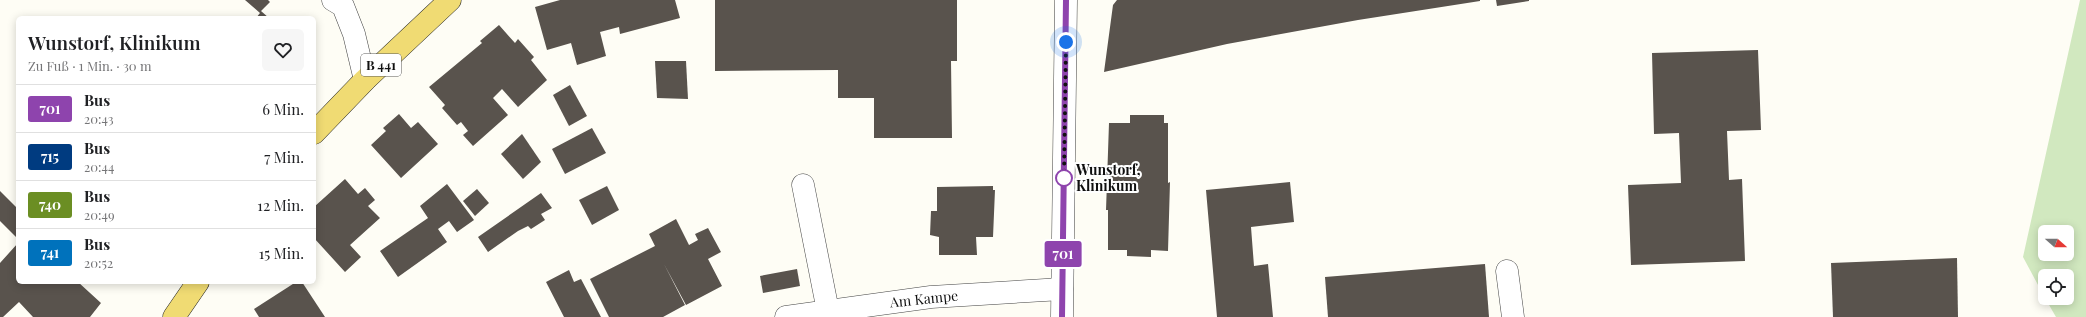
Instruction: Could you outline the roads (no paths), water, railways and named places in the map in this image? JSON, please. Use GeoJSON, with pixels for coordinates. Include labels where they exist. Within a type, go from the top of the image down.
{"type":"FeatureCollection","features":[{"type":"Feature","properties":{"kind":"main road","name":"B 441"},"geometry":{"type":"LineString","coordinates":[[316,131],[365,80],[450,0]]}},
{"type":"Feature","properties":{"kind":"main road"},"geometry":{"type":"LineString","coordinates":[[179,315],[197,284]]}},
{"type":"Feature","properties":{"kind":"street"},"geometry":{"type":"LineString","coordinates":[[332,0],[342,6],[354,34],[365,80]]}},
{"type":"Feature","properties":{"kind":"street"},"geometry":{"type":"LineString","coordinates":[[1062,317],[1066,0]]}},
{"type":"Feature","properties":{"kind":"street"},"geometry":{"type":"LineString","coordinates":[[803,185],[828,311]]}},
{"type":"Feature","properties":{"kind":"street"},"geometry":{"type":"LineString","coordinates":[[1507,271],[1513,317]]}},
{"type":"Feature","properties":{"kind":"street","name":"Am Kampe"},"geometry":{"type":"LineString","coordinates":[[786,317],[931,297],[1062,289]]}},
{"type":"Feature","properties":{"kind":"place","name":"Wunstorf, Klinikum"},"geometry":{"type":"Point","coordinates":[1064,178]}}]}
